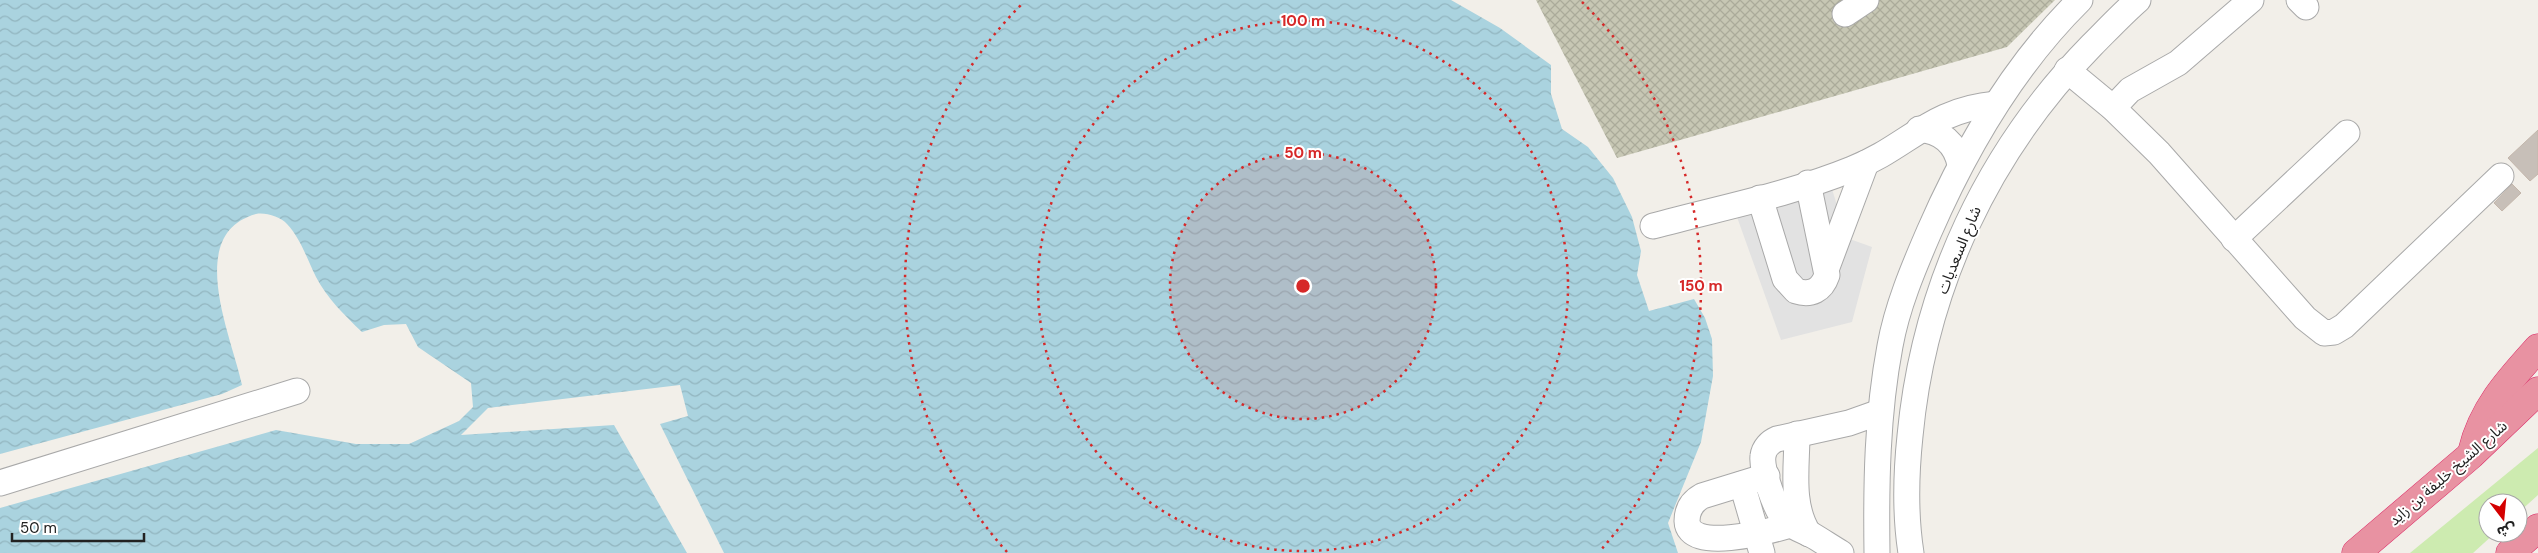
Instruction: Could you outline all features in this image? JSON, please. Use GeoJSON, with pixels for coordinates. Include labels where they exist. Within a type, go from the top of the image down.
{"type":"FeatureCollection","features":[{"type":"Feature","properties":{"kind":"highway"},"geometry":{"type":"LineString","coordinates":[[2471,455],[2475,439],[2488,408],[2538,348]]}},
{"type":"Feature","properties":{"kind":"highway","name":"شارع الشيخ خليفة بن زايد"},"geometry":{"type":"LineString","coordinates":[[2356,553],[2471,455],[2538,391]]}},
{"type":"Feature","properties":{"kind":"highway"},"geometry":{"type":"LineString","coordinates":[[2510,553],[2538,528]]}},
{"type":"Feature","properties":{"kind":"highway"},"geometry":{"type":"LineString","coordinates":[[2533,553],[2538,550]]}},
{"type":"Feature","properties":{"kind":"street"},"geometry":{"type":"LineString","coordinates":[[1845,14],[1866,0]]}},
{"type":"Feature","properties":{"kind":"street"},"geometry":{"type":"LineString","coordinates":[[1877,553],[1876,504],[1880,412],[1884,379],[1896,317],[1916,261],[1960,165],[1996,104],[2028,58],[2080,0]]}},
{"type":"Feature","properties":{"kind":"street","name":"شارع السعديات"},"geometry":{"type":"LineString","coordinates":[[1911,553],[1907,485],[1911,421],[1922,358],[1940,293],[1964,229],[1997,166],[2044,98],[2068,70],[2138,0]]}},
{"type":"Feature","properties":{"kind":"street"},"geometry":{"type":"LineString","coordinates":[[2113,108],[2130,90],[2178,63],[2251,0]]}},
{"type":"Feature","properties":{"kind":"street"},"geometry":{"type":"LineString","coordinates":[[2068,70],[2113,108],[2159,153],[2305,318],[2324,333],[2334,332],[2344,326],[2501,176]]}},
{"type":"Feature","properties":{"kind":"street"},"geometry":{"type":"LineString","coordinates":[[1653,226],[1760,198],[1866,163],[1919,129],[1954,111],[1996,104]]}},
{"type":"Feature","properties":{"kind":"street"},"geometry":{"type":"LineString","coordinates":[[1919,129],[1939,133],[1954,146],[1960,165]]}},
{"type":"Feature","properties":{"kind":"street"},"geometry":{"type":"LineString","coordinates":[[2234,238],[2347,133]]}},
{"type":"Feature","properties":{"kind":"street"},"geometry":{"type":"LineString","coordinates":[[1827,267],[1866,163]]}},
{"type":"Feature","properties":{"kind":"street"},"geometry":{"type":"LineString","coordinates":[[1760,198],[1785,279],[1790,286],[1803,294],[1818,289],[1827,275],[1827,267],[1808,183]]}},
{"type":"Feature","properties":{"kind":"street"},"geometry":{"type":"LineString","coordinates":[[0,483],[297,391]]}},
{"type":"Feature","properties":{"kind":"street"},"geometry":{"type":"LineString","coordinates":[[1841,553],[1800,529],[1776,507],[1763,457],[1767,446],[1777,439],[1849,424],[1880,412]]}},
{"type":"Feature","properties":{"kind":"street"},"geometry":{"type":"LineString","coordinates":[[1797,434],[1797,504],[1801,519],[1800,529]]}},
{"type":"Feature","properties":{"kind":"street"},"geometry":{"type":"LineString","coordinates":[[1767,476],[1702,496],[1696,500],[1688,514],[1689,529],[1697,541],[1711,547],[1760,544],[1800,529]]}},
{"type":"Feature","properties":{"kind":"street"},"geometry":{"type":"LineString","coordinates":[[1742,484],[1760,544]]}},
{"type":"Feature","properties":{"kind":"shaded area"},"geometry":{"type":"Polygon","coordinates":[[[1536,0],[2055,0],[2007,47],[1617,158],[1536,0]]]}},
{"type":"Feature","properties":{"kind":"shaded area"},"geometry":{"type":"Polygon","coordinates":[[[1832,189],[1847,238],[1872,247],[1852,322],[1781,340],[1737,217],[1832,189]]]}},
{"type":"Feature","properties":{"kind":"green space"},"geometry":{"type":"Polygon","coordinates":[[[2538,448],[2538,495],[2528,504],[2528,493],[2483,493],[2538,448]]]}},
{"type":"Feature","properties":{"kind":"green space"},"geometry":{"type":"Polygon","coordinates":[[[2478,497],[2478,543],[2484,543],[2473,553],[2410,553],[2478,497]]]}},
{"type":"Feature","properties":{"kind":"water"},"geometry":{"type":"Polygon","coordinates":[[[0,0],[1451,0],[1500,28],[1551,65],[1551,94],[1562,129],[1588,147],[1613,178],[1632,217],[1641,251],[1637,275],[1649,311],[1694,299],[1705,318],[1712,339],[1713,376],[1701,442],[1668,523],[1678,553],[724,553],[660,424],[688,416],[680,385],[488,408],[461,435],[614,425],[687,553],[0,553],[0,508],[276,430],[356,444],[409,444],[459,421],[473,407],[471,383],[418,347],[406,324],[384,325],[362,332],[325,292],[300,243],[287,224],[277,217],[268,214],[256,214],[234,225],[222,242],[217,264],[218,289],[223,315],[242,385],[222,394],[0,454],[0,0]]]}},
{"type":"Feature","properties":{"kind":"building"},"geometry":{"type":"Polygon","coordinates":[[[2538,130],[2538,174],[2530,181],[2508,158],[2538,130]]]}},
{"type":"Feature","properties":{"kind":"building"},"geometry":{"type":"Polygon","coordinates":[[[2512,184],[2521,193],[2502,211],[2494,203],[2512,184]]]}}]}
